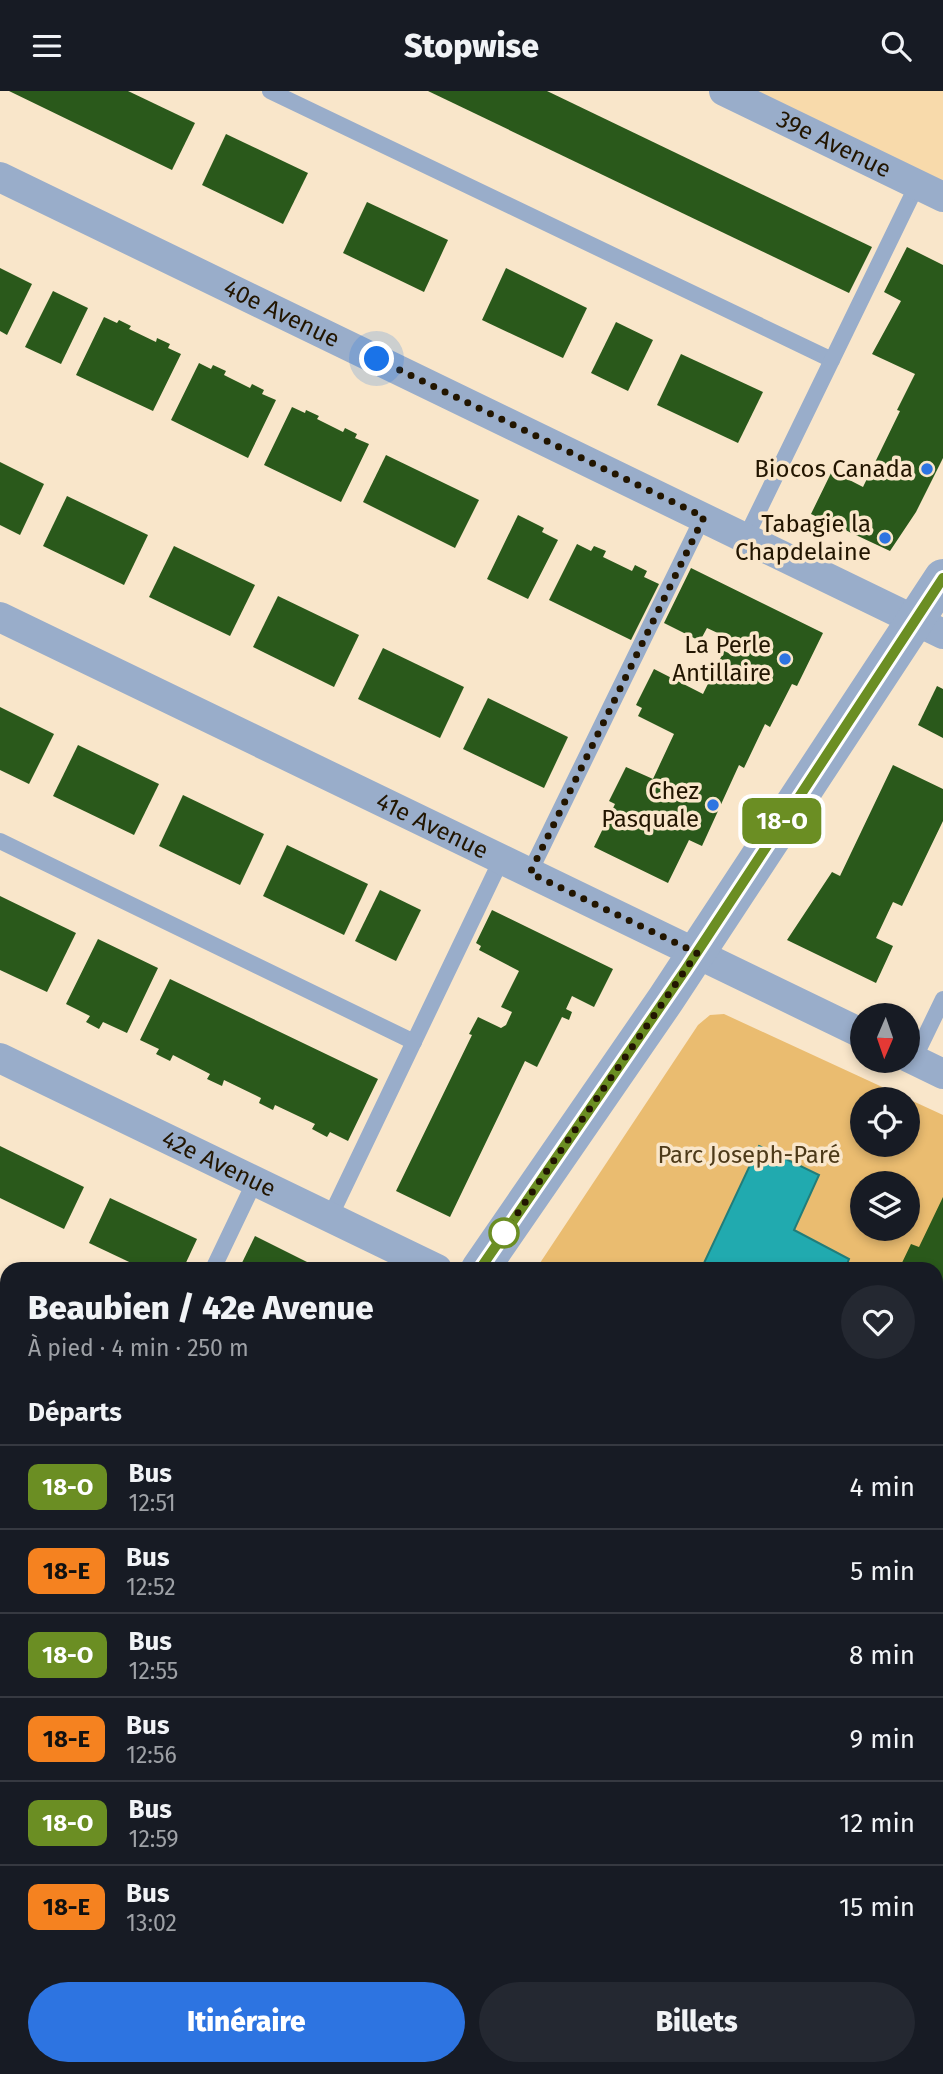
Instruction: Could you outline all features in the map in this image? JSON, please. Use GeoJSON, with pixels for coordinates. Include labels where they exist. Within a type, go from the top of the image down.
{"type":"FeatureCollection","features":[{"type":"Feature","properties":{"kind":"street","name":"39e Avenue"},"geometry":{"type":"LineString","coordinates":[[724,91],[930,191]]}},
{"type":"Feature","properties":{"kind":"street","name":"40e Avenue"},"geometry":{"type":"LineString","coordinates":[[0,177],[929,628]]}},
{"type":"Feature","properties":{"kind":"street"},"geometry":{"type":"LineString","coordinates":[[485,1262],[697,953],[724,908],[929,628],[943,578]]}},
{"type":"Feature","properties":{"kind":"street","name":"41e Avenue"},"geometry":{"type":"LineString","coordinates":[[0,617],[850,1028]]}},
{"type":"Feature","properties":{"kind":"street","name":"42e Avenue"},"geometry":{"type":"LineString","coordinates":[[0,1058],[423,1262]]}},
{"type":"Feature","properties":{"kind":"street"},"geometry":{"type":"LineString","coordinates":[[920,1062],[943,1073]]}},
{"type":"Feature","properties":{"kind":"lane"},"geometry":{"type":"LineString","coordinates":[[270,91],[832,360]]}},
{"type":"Feature","properties":{"kind":"lane"},"geometry":{"type":"LineString","coordinates":[[746,537],[832,360],[930,191]]}},
{"type":"Feature","properties":{"kind":"lane"},"geometry":{"type":"LineString","coordinates":[[530,873],[704,517]]}},
{"type":"Feature","properties":{"kind":"lane"},"geometry":{"type":"LineString","coordinates":[[0,841],[414,1042]]}},
{"type":"Feature","properties":{"kind":"lane"},"geometry":{"type":"LineString","coordinates":[[330,1217],[502,859]]}},
{"type":"Feature","properties":{"kind":"lane"},"geometry":{"type":"LineString","coordinates":[[920,1041],[943,999]]}},
{"type":"Feature","properties":{"kind":"lane"},"geometry":{"type":"LineString","coordinates":[[216,1262],[256,1181]]}},
{"type":"Feature","properties":{"kind":"shaded area"},"geometry":{"type":"Polygon","coordinates":[[[724,91],[943,91],[943,197],[724,91]]]}},
{"type":"Feature","properties":{"kind":"green space","name":"Parc Joseph-Paré"},"geometry":{"type":"Polygon","coordinates":[[[724,1014],[882,1087],[850,1087],[850,1157],[920,1157],[920,1104],[943,1115],[943,1262],[541,1262],[698,1025],[710,1015],[724,1014]]]}},
{"type":"Feature","properties":{"kind":"water"},"geometry":{"type":"Polygon","coordinates":[[[759,1146],[819,1175],[794,1230],[849,1259],[848,1262],[704,1262],[759,1146]]]}},
{"type":"Feature","properties":{"kind":"building"},"geometry":{"type":"Polygon","coordinates":[[[9,91],[128,91],[195,123],[172,170],[9,91]]]}},
{"type":"Feature","properties":{"kind":"building"},"geometry":{"type":"Polygon","coordinates":[[[428,91],[547,91],[872,247],[849,293],[428,91]]]}},
{"type":"Feature","properties":{"kind":"building"},"geometry":{"type":"Polygon","coordinates":[[[226,134],[308,173],[283,224],[202,185],[226,134]]]}},
{"type":"Feature","properties":{"kind":"building"},"geometry":{"type":"Polygon","coordinates":[[[367,202],[448,240],[424,292],[343,253],[367,202]]]}},
{"type":"Feature","properties":{"kind":"building"},"geometry":{"type":"Polygon","coordinates":[[[907,247],[943,265],[943,458],[916,512],[890,551],[811,514],[832,471],[863,487],[915,374],[872,354],[901,301],[884,292],[907,247]]]}},
{"type":"Feature","properties":{"kind":"building"},"geometry":{"type":"Polygon","coordinates":[[[0,268],[32,284],[7,335],[0,331],[0,268]]]}},
{"type":"Feature","properties":{"kind":"building"},"geometry":{"type":"Polygon","coordinates":[[[506,268],[587,308],[563,358],[482,320],[506,268]]]}},
{"type":"Feature","properties":{"kind":"building"},"geometry":{"type":"Polygon","coordinates":[[[53,291],[88,308],[61,364],[25,347],[53,291]]]}},
{"type":"Feature","properties":{"kind":"building"},"geometry":{"type":"Polygon","coordinates":[[[104,317],[117,323],[119,320],[131,326],[129,329],[156,342],[157,338],[170,344],[168,348],[181,354],[153,411],[76,375],[104,317]]]}},
{"type":"Feature","properties":{"kind":"building"},"geometry":{"type":"Polygon","coordinates":[[[616,322],[653,340],[628,391],[591,373],[616,322]]]}},
{"type":"Feature","properties":{"kind":"building"},"geometry":{"type":"Polygon","coordinates":[[[681,354],[763,392],[738,443],[657,405],[681,354]]]}},
{"type":"Feature","properties":{"kind":"building"},"geometry":{"type":"Polygon","coordinates":[[[199,363],[211,369],[213,365],[226,371],[224,375],[250,388],[252,384],[264,390],[262,394],[276,400],[248,458],[171,420],[199,363]]]}},
{"type":"Feature","properties":{"kind":"building"},"geometry":{"type":"Polygon","coordinates":[[[292,407],[319,416],[317,419],[343,432],[345,428],[357,434],[355,438],[369,444],[341,502],[264,465],[292,407]]]}},
{"type":"Feature","properties":{"kind":"building"},"geometry":{"type":"Polygon","coordinates":[[[386,455],[479,500],[455,548],[363,502],[386,455]]]}},
{"type":"Feature","properties":{"kind":"building"},"geometry":{"type":"Polygon","coordinates":[[[0,462],[44,484],[20,535],[0,525],[0,462]]]}},
{"type":"Feature","properties":{"kind":"building"},"geometry":{"type":"Polygon","coordinates":[[[67,496],[148,535],[124,585],[43,546],[67,496]]]}},
{"type":"Feature","properties":{"kind":"building"},"geometry":{"type":"Polygon","coordinates":[[[518,515],[544,528],[542,532],[558,540],[528,599],[487,579],[518,515]]]}},
{"type":"Feature","properties":{"kind":"building"},"geometry":{"type":"Polygon","coordinates":[[[577,544],[591,551],[594,546],[606,551],[603,557],[632,571],[635,565],[647,571],[644,577],[659,584],[631,640],[549,600],[577,544]]]}},
{"type":"Feature","properties":{"kind":"building"},"geometry":{"type":"Polygon","coordinates":[[[174,546],[255,585],[230,636],[149,597],[174,546]]]}},
{"type":"Feature","properties":{"kind":"building"},"geometry":{"type":"Polygon","coordinates":[[[691,568],[823,633],[797,686],[792,684],[770,727],[765,724],[744,768],[739,765],[702,846],[689,840],[668,883],[594,847],[615,804],[609,801],[626,767],[653,779],[674,734],[638,716],[642,708],[636,705],[654,669],[703,694],[724,651],[733,655],[739,643],[707,628],[700,641],[664,623],[691,568]]]}},
{"type":"Feature","properties":{"kind":"building"},"geometry":{"type":"Polygon","coordinates":[[[278,596],[359,635],[334,687],[253,647],[278,596]]]}},
{"type":"Feature","properties":{"kind":"building"},"geometry":{"type":"Polygon","coordinates":[[[383,648],[464,687],[440,738],[358,699],[383,648]]]}},
{"type":"Feature","properties":{"kind":"building"},"geometry":{"type":"Polygon","coordinates":[[[937,686],[943,689],[943,738],[918,725],[937,686]]]}},
{"type":"Feature","properties":{"kind":"building"},"geometry":{"type":"Polygon","coordinates":[[[488,698],[568,737],[544,788],[463,749],[488,698]]]}},
{"type":"Feature","properties":{"kind":"building"},"geometry":{"type":"Polygon","coordinates":[[[0,707],[54,734],[29,784],[0,770],[0,707]]]}},
{"type":"Feature","properties":{"kind":"building"},"geometry":{"type":"Polygon","coordinates":[[[78,745],[159,784],[134,835],[53,796],[78,745]]]}},
{"type":"Feature","properties":{"kind":"building"},"geometry":{"type":"Polygon","coordinates":[[[893,765],[943,789],[943,821],[902,906],[893,902],[876,938],[893,946],[876,983],[787,940],[832,872],[840,876],[893,765]]]}},
{"type":"Feature","properties":{"kind":"building"},"geometry":{"type":"Polygon","coordinates":[[[183,795],[264,834],[240,885],[159,846],[183,795]]]}},
{"type":"Feature","properties":{"kind":"building"},"geometry":{"type":"Polygon","coordinates":[[[287,845],[368,884],[344,935],[263,896],[287,845]]]}},
{"type":"Feature","properties":{"kind":"building"},"geometry":{"type":"Polygon","coordinates":[[[380,890],[421,910],[396,961],[355,941],[380,890]]]}},
{"type":"Feature","properties":{"kind":"building"},"geometry":{"type":"Polygon","coordinates":[[[0,896],[76,933],[47,992],[0,970],[0,896]]]}},
{"type":"Feature","properties":{"kind":"building"},"geometry":{"type":"Polygon","coordinates":[[[492,910],[613,969],[594,1007],[572,996],[566,1009],[572,1012],[569,1020],[562,1017],[537,1067],[525,1061],[450,1217],[396,1191],[472,1035],[469,1034],[478,1017],[501,1028],[506,1025],[512,1012],[501,1007],[519,971],[479,950],[481,946],[476,943],[492,910]]]}},
{"type":"Feature","properties":{"kind":"building"},"geometry":{"type":"Polygon","coordinates":[[[98,939],[158,968],[127,1033],[103,1022],[99,1029],[86,1022],[90,1016],[66,1004],[98,939]]]}},
{"type":"Feature","properties":{"kind":"building"},"geometry":{"type":"Polygon","coordinates":[[[170,979],[378,1079],[348,1141],[330,1132],[327,1137],[312,1129],[315,1124],[275,1105],[273,1110],[259,1103],[261,1098],[224,1080],[222,1086],[207,1079],[210,1074],[173,1055],[170,1061],[156,1054],[159,1049],[140,1040],[170,979]]]}},
{"type":"Feature","properties":{"kind":"building"},"geometry":{"type":"Polygon","coordinates":[[[0,1146],[84,1187],[64,1229],[0,1198],[0,1146]]]}},
{"type":"Feature","properties":{"kind":"building"},"geometry":{"type":"Polygon","coordinates":[[[943,1197],[943,1262],[902,1262],[911,1244],[919,1247],[943,1197]]]}},
{"type":"Feature","properties":{"kind":"building"},"geometry":{"type":"Polygon","coordinates":[[[110,1198],[197,1239],[186,1262],[129,1262],[89,1243],[110,1198]]]}},
{"type":"Feature","properties":{"kind":"building"},"geometry":{"type":"Polygon","coordinates":[[[255,1236],[307,1262],[242,1262],[255,1236]]]}},
{"type":"Feature","properties":{"kind":"bus line","name":"18-O"},"geometry":{"type":"LineString","coordinates":[[485,1262],[697,953],[724,908],[943,578]]}},
{"type":"Feature","properties":{"kind":"place","name":"Biocos Canada"},"geometry":{"type":"Point","coordinates":[927,469]}},
{"type":"Feature","properties":{"kind":"place","name":"Tabagie la Chapdelaine"},"geometry":{"type":"Point","coordinates":[885,538]}},
{"type":"Feature","properties":{"kind":"place","name":"La Perle Antillaire"},"geometry":{"type":"Point","coordinates":[785,659]}},
{"type":"Feature","properties":{"kind":"place","name":"Chez Pasquale"},"geometry":{"type":"Point","coordinates":[713,805]}},
{"type":"Feature","properties":{"kind":"route"},"geometry":{"type":"LineString","coordinates":[[377,359],[704,517],[530,873],[697,953],[504,1233]]}}]}
